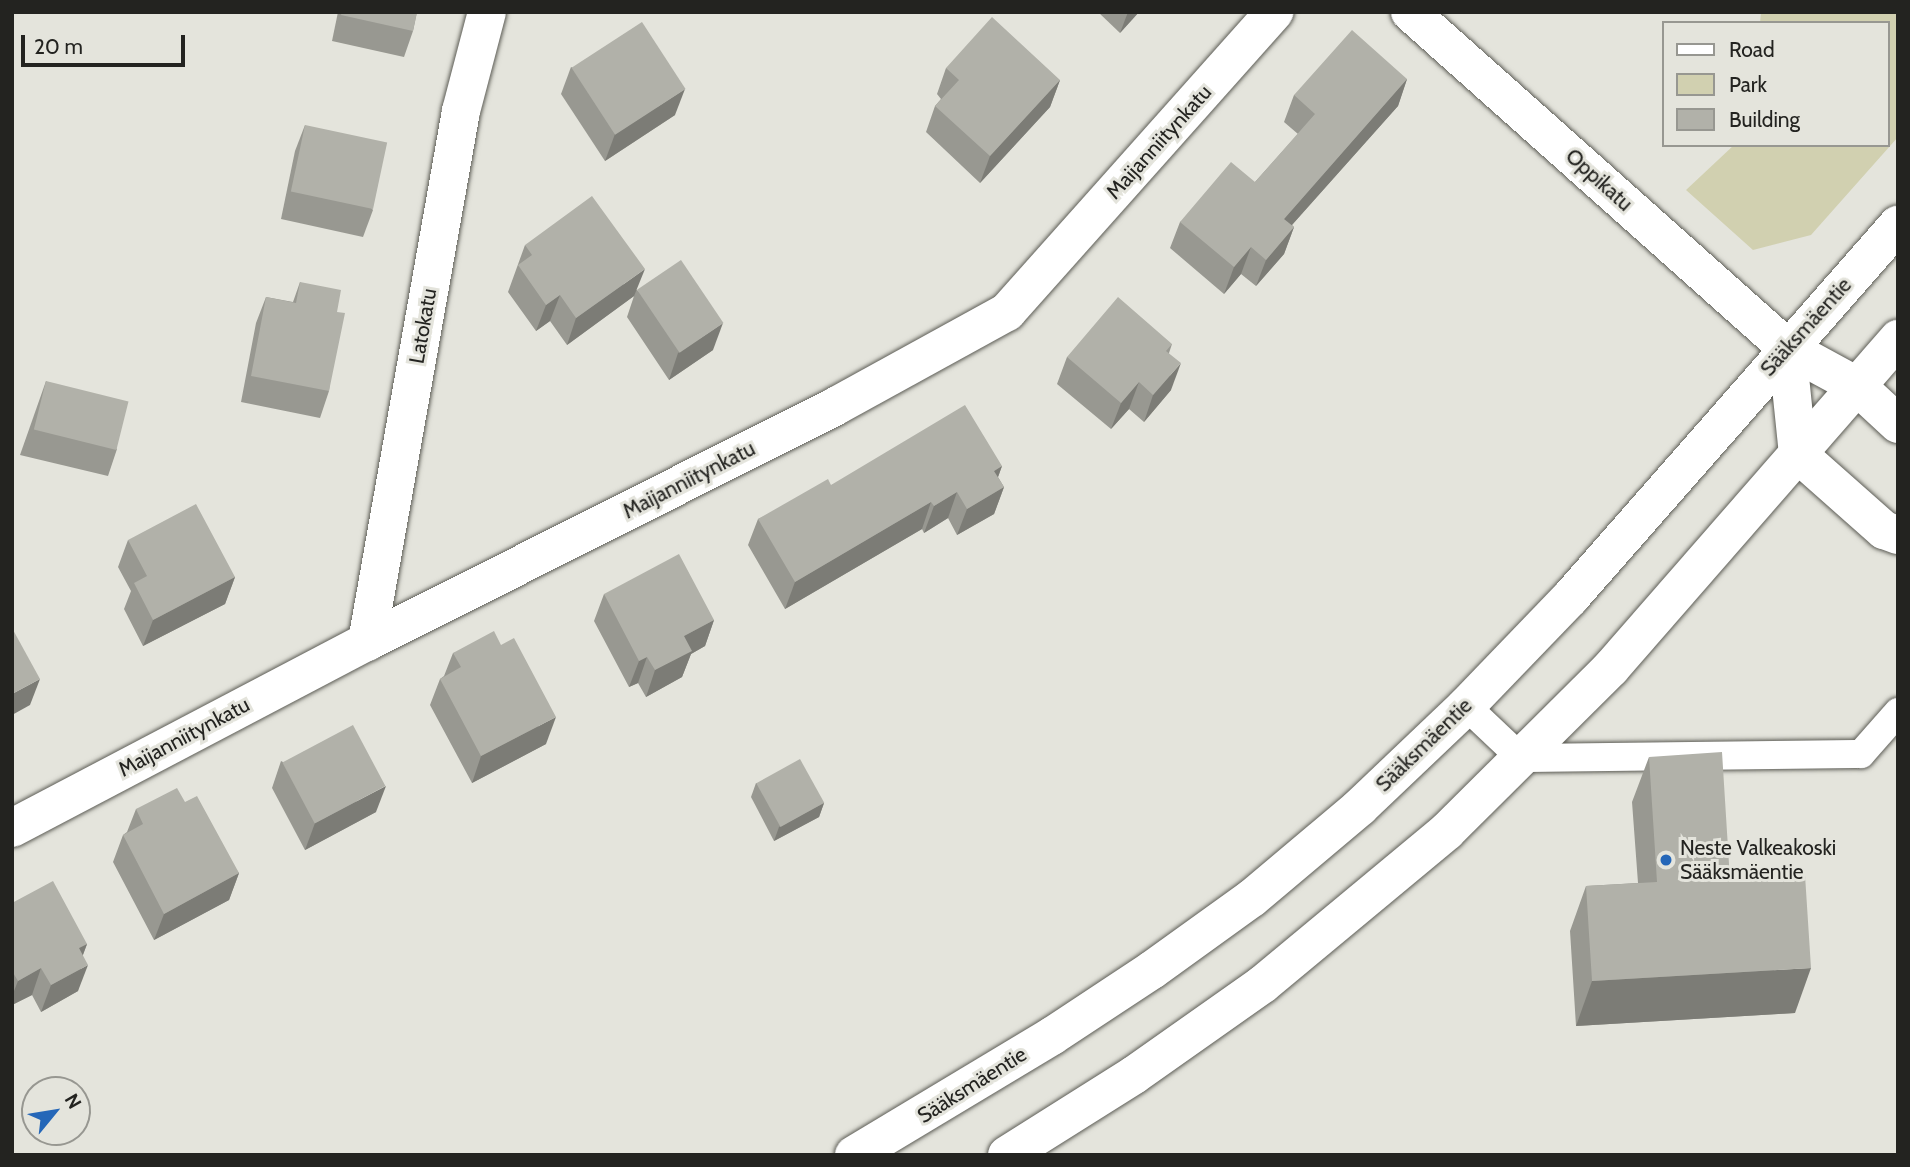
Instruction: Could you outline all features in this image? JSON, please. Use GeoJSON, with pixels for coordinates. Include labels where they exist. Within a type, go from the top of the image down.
{"type":"FeatureCollection","features":[{"type":"Feature","properties":{"kind":"street","name":"Latokatu"},"geometry":{"type":"LineString","coordinates":[[367,642],[461,111],[487,12]]}},
{"type":"Feature","properties":{"kind":"street","name":"Maijanniitynkatu"},"geometry":{"type":"LineString","coordinates":[[12,828],[367,642],[836,406],[1007,312],[1274,12]]}},
{"type":"Feature","properties":{"kind":"street","name":"Oppikatu"},"geometry":{"type":"LineString","coordinates":[[1410,12],[1787,348],[1857,386],[1898,424]]}},
{"type":"Feature","properties":{"kind":"street","name":"Sääksmäentie"},"geometry":{"type":"LineString","coordinates":[[854,1155],[1052,1036],[1152,970],[1252,898],[1360,807],[1466,706],[1570,598],[1787,348],[1898,225]]}},
{"type":"Feature","properties":{"kind":"street"},"geometry":{"type":"LineString","coordinates":[[1007,1155],[1134,1075],[1263,984],[1447,831],[1611,668],[1898,339]]}},
{"type":"Feature","properties":{"kind":"street"},"geometry":{"type":"LineString","coordinates":[[1787,348],[1798,454],[1884,530],[1898,535]]}},
{"type":"Feature","properties":{"kind":"lane"},"geometry":{"type":"LineString","coordinates":[[1466,706],[1521,758],[1861,754],[1898,712]]}},
{"type":"Feature","properties":{"kind":"green space"},"geometry":{"type":"Polygon","coordinates":[[[1761,12],[1898,12],[1898,137],[1811,235],[1753,250],[1686,190],[1732,147],[1889,147],[1889,21],[1760,21],[1761,12]]]}},
{"type":"Feature","properties":{"kind":"building"},"geometry":{"type":"Polygon","coordinates":[[[342,12],[417,12],[413,31],[341,15],[342,12]]]}},
{"type":"Feature","properties":{"kind":"building"},"geometry":{"type":"Polygon","coordinates":[[[992,17],[1060,80],[990,156],[935,106],[959,80],[946,68],[992,17]]]}},
{"type":"Feature","properties":{"kind":"building"},"geometry":{"type":"Polygon","coordinates":[[[642,22],[686,89],[615,135],[572,68],[642,22]]]}},
{"type":"Feature","properties":{"kind":"building"},"geometry":{"type":"Polygon","coordinates":[[[1352,30],[1407,79],[1284,219],[1294,227],[1266,260],[1251,247],[1234,267],[1180,222],[1231,162],[1255,182],[1315,114],[1294,95],[1352,30]]]}},
{"type":"Feature","properties":{"kind":"building"},"geometry":{"type":"Polygon","coordinates":[[[305,125],[387,142],[373,209],[291,192],[305,125]]]}},
{"type":"Feature","properties":{"kind":"building"},"geometry":{"type":"Polygon","coordinates":[[[592,196],[645,269],[576,318],[560,295],[546,305],[518,265],[532,255],[525,245],[592,196]]]}},
{"type":"Feature","properties":{"kind":"building"},"geometry":{"type":"Polygon","coordinates":[[[681,260],[723,323],[680,353],[637,290],[681,260]]]}},
{"type":"Feature","properties":{"kind":"building"},"geometry":{"type":"Polygon","coordinates":[[[300,282],[341,290],[337,312],[345,313],[329,391],[251,376],[266,297],[296,303],[300,282]]]}},
{"type":"Feature","properties":{"kind":"building"},"geometry":{"type":"Polygon","coordinates":[[[1118,297],[1172,344],[1166,351],[1181,363],[1153,395],[1139,382],[1121,403],[1067,357],[1118,297]]]}},
{"type":"Feature","properties":{"kind":"building"},"geometry":{"type":"Polygon","coordinates":[[[46,381],[128,402],[116,450],[34,430],[46,381]]]}},
{"type":"Feature","properties":{"kind":"building"},"geometry":{"type":"Polygon","coordinates":[[[965,405],[1002,466],[994,471],[1004,487],[967,509],[957,492],[934,506],[931,502],[795,582],[758,519],[828,479],[831,485],[965,405]]]}},
{"type":"Feature","properties":{"kind":"building"},"geometry":{"type":"Polygon","coordinates":[[[196,504],[235,577],[153,620],[134,583],[147,576],[128,540],[196,504]]]}},
{"type":"Feature","properties":{"kind":"building"},"geometry":{"type":"Polygon","coordinates":[[[679,554],[714,620],[684,636],[692,651],[655,670],[647,657],[639,661],[604,594],[679,554]]]}},
{"type":"Feature","properties":{"kind":"building"},"geometry":{"type":"Polygon","coordinates":[[[12,628],[40,679],[12,694],[12,628]]]}},
{"type":"Feature","properties":{"kind":"building"},"geometry":{"type":"Polygon","coordinates":[[[494,631],[501,645],[514,638],[556,717],[481,756],[440,679],[461,667],[453,653],[494,631]]]}},
{"type":"Feature","properties":{"kind":"building"},"geometry":{"type":"Polygon","coordinates":[[[353,725],[385,786],[315,823],[282,763],[353,725]]]}},
{"type":"Feature","properties":{"kind":"building"},"geometry":{"type":"Polygon","coordinates":[[[1722,752],[1730,880],[1805,875],[1811,968],[1592,981],[1586,886],[1657,882],[1649,757],[1722,752]]]}},
{"type":"Feature","properties":{"kind":"building"},"geometry":{"type":"Polygon","coordinates":[[[800,759],[824,803],[781,827],[756,783],[800,759]]]}},
{"type":"Feature","properties":{"kind":"building"},"geometry":{"type":"Polygon","coordinates":[[[177,788],[185,802],[197,796],[239,873],[164,914],[123,835],[143,824],[136,809],[177,788]]]}},
{"type":"Feature","properties":{"kind":"building"},"geometry":{"type":"Polygon","coordinates":[[[53,881],[87,944],[79,948],[88,965],[51,985],[41,968],[18,981],[12,971],[12,903],[53,881]]]}},
{"type":"Feature","properties":{"kind":"place","name":"Neste Valkeakoski Sääksmäentie"},"geometry":{"type":"Point","coordinates":[1666,860]}}]}
